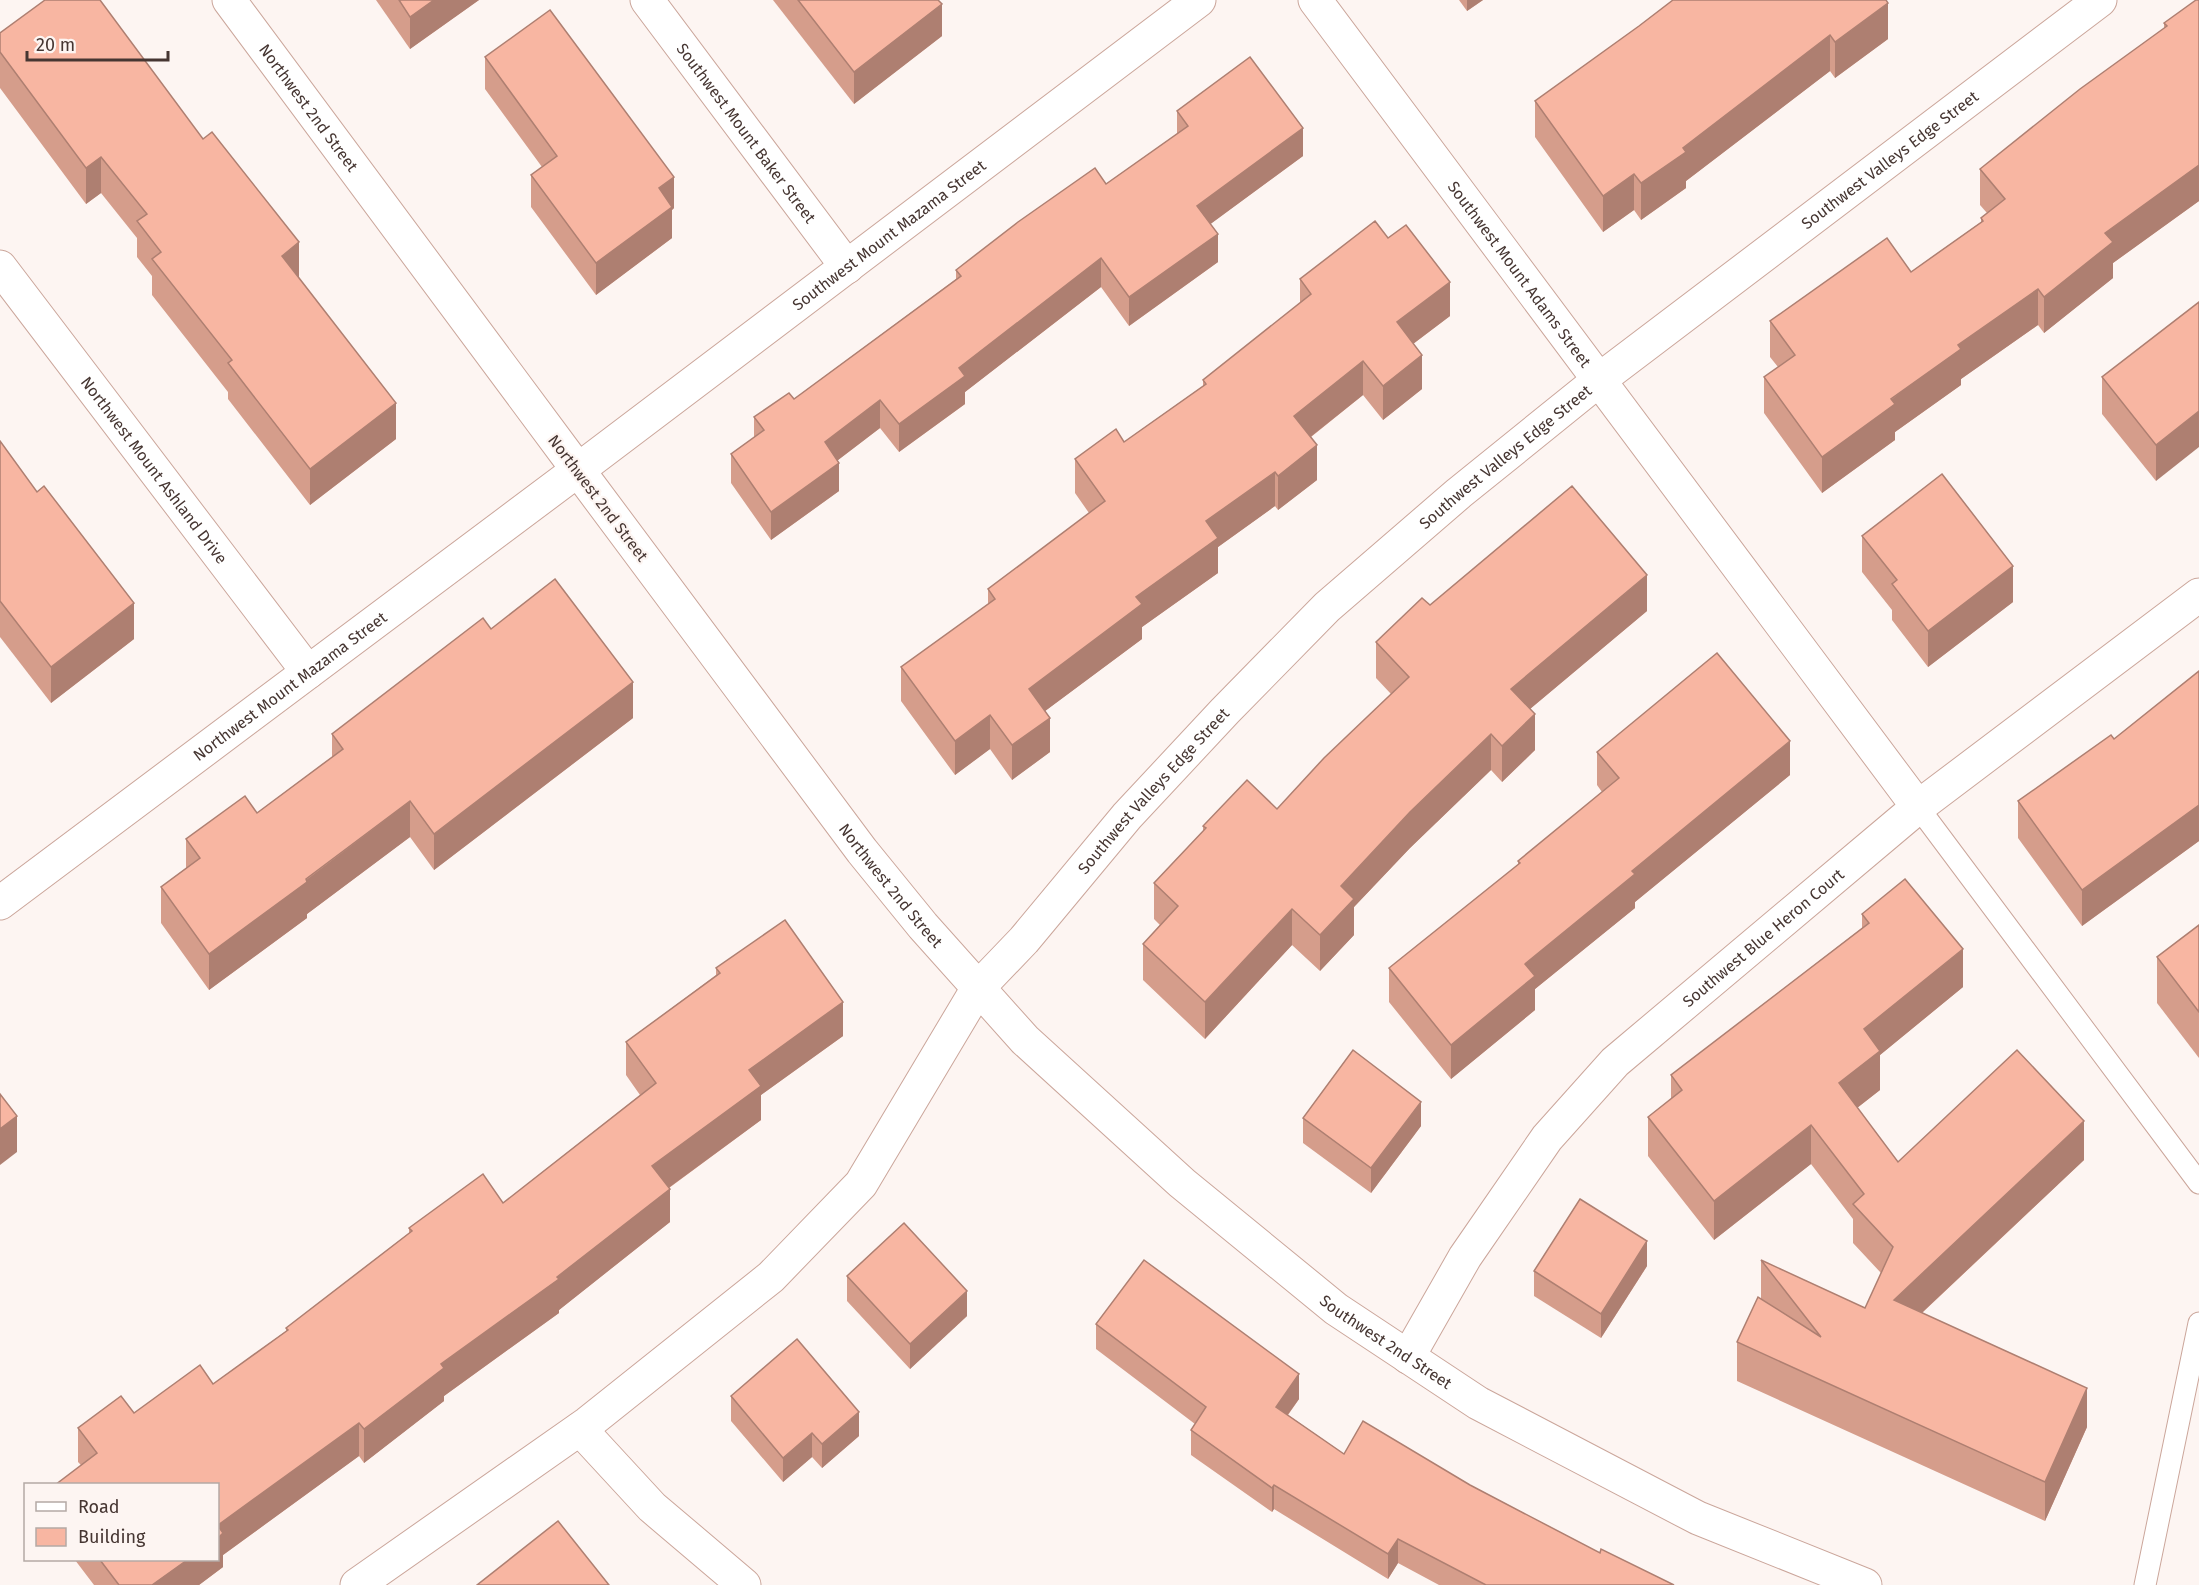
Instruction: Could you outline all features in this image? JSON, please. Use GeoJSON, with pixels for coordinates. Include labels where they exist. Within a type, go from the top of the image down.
{"type":"FeatureCollection","features":[{"type":"Feature","properties":{"kind":"street","name":"Northwest 2nd Street"},"geometry":{"type":"LineString","coordinates":[[229,0],[862,851],[923,926],[978,988]]}},
{"type":"Feature","properties":{"kind":"street","name":"Southwest Mount Baker Street"},"geometry":{"type":"LineString","coordinates":[[647,0],[847,267]]}},
{"type":"Feature","properties":{"kind":"street","name":"Southwest Mount Mazama Street"},"geometry":{"type":"LineString","coordinates":[[578,470],[1199,0]]}},
{"type":"Feature","properties":{"kind":"street","name":"Southwest Mount Adams Street"},"geometry":{"type":"LineString","coordinates":[[1315,0],[1918,807]]}},
{"type":"Feature","properties":{"kind":"street","name":"Southwest Valleys Edge Street"},"geometry":{"type":"LineString","coordinates":[[357,1585],[580,1429],[771,1277],[861,1184],[978,988],[1024,940],[1135,807],[1225,711],[1328,607],[1459,493],[1599,380],[2100,0]]}},
{"type":"Feature","properties":{"kind":"street","name":"Northwest Mount Ashland Drive"},"geometry":{"type":"LineString","coordinates":[[0,267],[308,672]]}},
{"type":"Feature","properties":{"kind":"street","name":"Northwest Mount Mazama Street"},"geometry":{"type":"LineString","coordinates":[[0,903],[578,470]]}},
{"type":"Feature","properties":{"kind":"street","name":"Southwest Blue Heron Court"},"geometry":{"type":"LineString","coordinates":[[1408,1357],[1465,1257],[1547,1138],[1614,1062],[1918,807],[2199,595]]}},
{"type":"Feature","properties":{"kind":"street","name":"Southwest 2nd Street"},"geometry":{"type":"LineString","coordinates":[[978,988],[1025,1040],[1182,1183],[1336,1309],[1478,1403],[1698,1518],[1865,1585]]}},
{"type":"Feature","properties":{"kind":"street"},"geometry":{"type":"LineString","coordinates":[[580,1429],[652,1507],[744,1585]]}},
{"type":"Feature","properties":{"kind":"lane"},"geometry":{"type":"LineString","coordinates":[[1918,807],[2199,1183]]}},
{"type":"Feature","properties":{"kind":"lane"},"geometry":{"type":"LineString","coordinates":[[2145,1585],[2199,1323]]}},
{"type":"Feature","properties":{"kind":"building"},"geometry":{"type":"Polygon","coordinates":[[[45,0],[100,0],[203,139],[212,132],[299,242],[282,256],[396,403],[310,469],[228,363],[232,360],[152,259],[161,252],[137,221],[147,214],[101,157],[86,168],[0,52],[0,33],[45,0]]]}},
{"type":"Feature","properties":{"kind":"building"},"geometry":{"type":"Polygon","coordinates":[[[399,0],[434,0],[410,17],[399,0]]]}},
{"type":"Feature","properties":{"kind":"building"},"geometry":{"type":"Polygon","coordinates":[[[798,0],[938,0],[942,4],[854,72],[798,0]]]}},
{"type":"Feature","properties":{"kind":"building"},"geometry":{"type":"Polygon","coordinates":[[[1673,0],[1886,0],[1888,3],[1835,42],[1830,35],[1683,148],[1686,152],[1641,183],[1634,174],[1603,196],[1535,101],[1673,0]]]}},
{"type":"Feature","properties":{"kind":"building"},"geometry":{"type":"Polygon","coordinates":[[[2199,0],[2199,165],[2105,233],[2113,242],[2044,297],[2038,289],[1958,345],[1961,349],[1891,399],[1895,404],[1822,457],[1764,377],[1795,355],[1770,321],[1887,238],[1911,272],[1983,221],[1981,218],[2005,199],[1980,169],[2080,89],[2167,26],[2164,23],[2199,0]]]}},
{"type":"Feature","properties":{"kind":"building"},"geometry":{"type":"Polygon","coordinates":[[[550,10],[674,177],[659,188],[672,207],[596,263],[531,175],[557,156],[485,57],[550,10]]]}},
{"type":"Feature","properties":{"kind":"building"},"geometry":{"type":"Polygon","coordinates":[[[1250,57],[1303,128],[1197,206],[1218,234],[1129,297],[1101,258],[959,368],[965,376],[899,424],[880,400],[825,442],[839,463],[771,512],[731,454],[764,430],[754,417],[789,393],[794,399],[961,276],[956,270],[1018,222],[1095,168],[1106,184],[1188,126],[1177,111],[1250,57]]]}},
{"type":"Feature","properties":{"kind":"building"},"geometry":{"type":"Polygon","coordinates":[[[1375,221],[1388,238],[1406,225],[1450,282],[1397,322],[1422,355],[1383,386],[1363,361],[1294,416],[1317,445],[1278,476],[1275,472],[1206,521],[1218,538],[1136,597],[1142,604],[1029,689],[1050,718],[1012,745],[990,715],[955,741],[901,667],[995,599],[988,589],[1105,501],[1075,459],[1116,429],[1124,442],[1206,384],[1203,380],[1311,294],[1300,279],[1375,221]]]}},
{"type":"Feature","properties":{"kind":"building"},"geometry":{"type":"Polygon","coordinates":[[[2199,302],[2199,411],[2156,445],[2102,377],[2199,302]]]}},
{"type":"Feature","properties":{"kind":"building"},"geometry":{"type":"Polygon","coordinates":[[[0,441],[37,492],[44,486],[134,603],[51,667],[0,601],[0,441]]]}},
{"type":"Feature","properties":{"kind":"building"},"geometry":{"type":"Polygon","coordinates":[[[1942,474],[2013,566],[1928,631],[1892,584],[1897,580],[1862,536],[1942,474]]]}},
{"type":"Feature","properties":{"kind":"building"},"geometry":{"type":"Polygon","coordinates":[[[1572,486],[1647,575],[1511,689],[1535,714],[1502,746],[1491,734],[1410,812],[1341,886],[1354,899],[1320,935],[1292,909],[1205,1002],[1143,944],[1178,906],[1154,883],[1206,828],[1203,826],[1247,780],[1277,809],[1324,758],[1409,677],[1376,642],[1422,598],[1430,605],[1572,486]]]}},
{"type":"Feature","properties":{"kind":"building"},"geometry":{"type":"Polygon","coordinates":[[[555,579],[633,682],[434,834],[410,801],[306,879],[307,882],[209,954],[161,887],[200,858],[186,839],[245,796],[257,813],[343,749],[332,734],[483,618],[491,629],[555,579]]]}},
{"type":"Feature","properties":{"kind":"building"},"geometry":{"type":"Polygon","coordinates":[[[1717,653],[1790,741],[1632,871],[1635,874],[1525,964],[1535,976],[1451,1045],[1389,968],[1520,863],[1518,861],[1619,778],[1597,752],[1717,653]]]}},
{"type":"Feature","properties":{"kind":"building"},"geometry":{"type":"Polygon","coordinates":[[[2199,671],[2199,805],[2082,890],[2018,801],[2111,735],[2114,739],[2199,671]]]}},
{"type":"Feature","properties":{"kind":"building"},"geometry":{"type":"Polygon","coordinates":[[[1905,879],[1963,949],[1864,1029],[1880,1051],[1839,1083],[1898,1162],[2017,1050],[2084,1121],[1894,1300],[2087,1388],[2045,1482],[1737,1342],[1758,1297],[1821,1337],[1761,1260],[1865,1308],[1893,1247],[1853,1204],[1864,1194],[1811,1125],[1714,1201],[1648,1117],[1682,1090],[1671,1075],[1869,923],[1862,914],[1905,879]]]}},
{"type":"Feature","properties":{"kind":"building"},"geometry":{"type":"Polygon","coordinates":[[[785,920],[843,1002],[749,1070],[761,1086],[652,1166],[670,1189],[557,1277],[559,1279],[441,1364],[444,1368],[364,1429],[359,1423],[219,1524],[219,1483],[58,1483],[97,1453],[78,1428],[121,1396],[134,1413],[200,1365],[213,1384],[288,1330],[286,1328],[412,1231],[409,1228],[483,1174],[503,1203],[656,1083],[626,1042],[720,973],[716,968],[785,920]]]}},
{"type":"Feature","properties":{"kind":"building"},"geometry":{"type":"Polygon","coordinates":[[[2199,925],[2199,1012],[2157,957],[2199,925]]]}},
{"type":"Feature","properties":{"kind":"building"},"geometry":{"type":"Polygon","coordinates":[[[1353,1050],[1421,1102],[1371,1168],[1303,1118],[1353,1050]]]}},
{"type":"Feature","properties":{"kind":"building"},"geometry":{"type":"Polygon","coordinates":[[[0,1094],[17,1116],[0,1129],[0,1094]]]}},
{"type":"Feature","properties":{"kind":"building"},"geometry":{"type":"Polygon","coordinates":[[[1580,1199],[1647,1241],[1601,1314],[1534,1271],[1580,1199]]]}},
{"type":"Feature","properties":{"kind":"building"},"geometry":{"type":"Polygon","coordinates":[[[904,1223],[967,1291],[910,1344],[847,1276],[904,1223]]]}},
{"type":"Feature","properties":{"kind":"building"},"geometry":{"type":"Polygon","coordinates":[[[1144,1260],[1299,1374],[1276,1407],[1344,1454],[1363,1421],[1470,1485],[1600,1553],[1601,1549],[1674,1585],[1486,1585],[1398,1539],[1388,1554],[1274,1485],[1272,1488],[1191,1430],[1206,1407],[1096,1324],[1144,1260]]]}},
{"type":"Feature","properties":{"kind":"building"},"geometry":{"type":"Polygon","coordinates":[[[797,1339],[859,1412],[822,1444],[812,1433],[783,1458],[731,1396],[797,1339]]]}},
{"type":"Feature","properties":{"kind":"building"},"geometry":{"type":"Polygon","coordinates":[[[558,1521],[609,1585],[477,1585],[558,1521]]]}},
{"type":"Feature","properties":{"kind":"building"},"geometry":{"type":"Polygon","coordinates":[[[101,1561],[186,1561],[152,1585],[119,1585],[101,1561]]]}}]}
